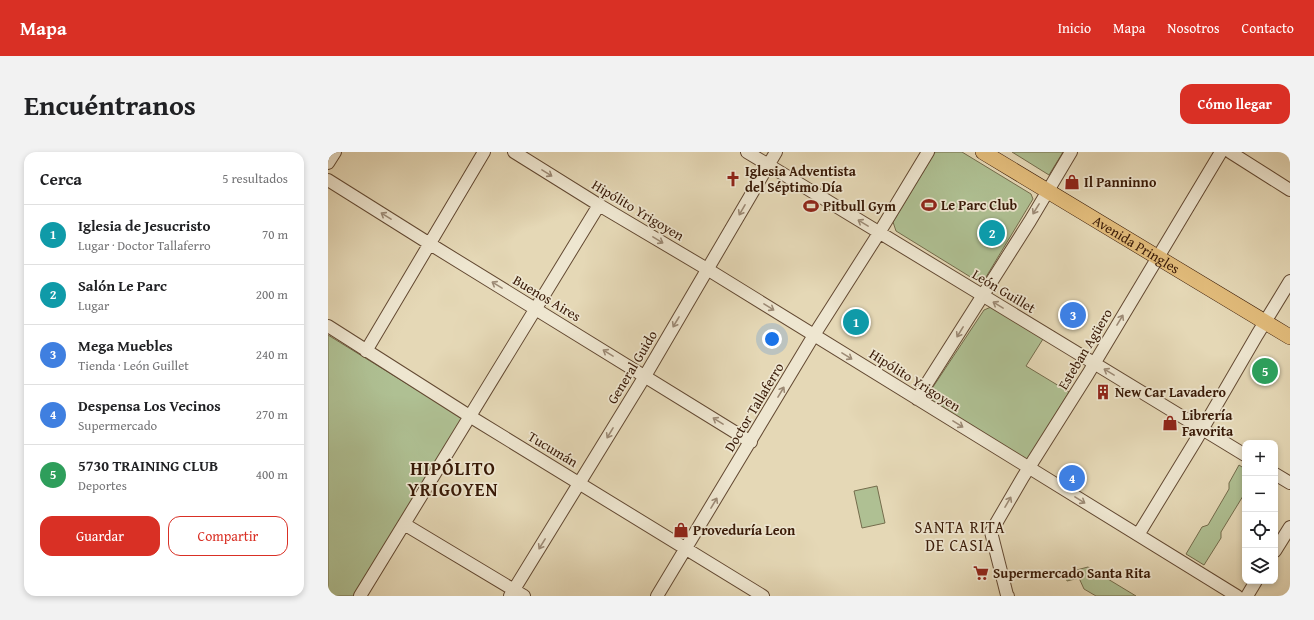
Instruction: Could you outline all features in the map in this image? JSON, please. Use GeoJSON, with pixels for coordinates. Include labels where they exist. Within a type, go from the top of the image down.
{"type":"FeatureCollection","features":[{"type":"Feature","properties":{"kind":"main road","name":"Avenida Pringles"},"geometry":{"type":"LineString","coordinates":[[983,152],[1290,337]]}},
{"type":"Feature","properties":{"kind":"street"},"geometry":{"type":"LineString","coordinates":[[328,163],[335,152]]}},
{"type":"Feature","properties":{"kind":"street"},"geometry":{"type":"LineString","coordinates":[[366,351],[484,152]]}},
{"type":"Feature","properties":{"kind":"street","name":"Hipólito Yrigoyen"},"geometry":{"type":"LineString","coordinates":[[514,152],[599,205],[708,269],[1237,596]]}},
{"type":"Feature","properties":{"kind":"street","name":"León Guillet"},"geometry":{"type":"LineString","coordinates":[[747,152],[1242,453]]}},
{"type":"Feature","properties":{"kind":"street","name":"General Guido"},"geometry":{"type":"LineString","coordinates":[[512,593],[645,376],[776,152]]}},
{"type":"Feature","properties":{"kind":"street","name":"Doctor Tallaferro"},"geometry":{"type":"LineString","coordinates":[[657,596],[814,335],[879,233],[928,152]]}},
{"type":"Feature","properties":{"kind":"street"},"geometry":{"type":"LineString","coordinates":[[917,399],[1071,152]]}},
{"type":"Feature","properties":{"kind":"street","name":"Esteban Agüero"},"geometry":{"type":"LineString","coordinates":[[1008,596],[1006,595],[991,532],[1221,152]]}},
{"type":"Feature","properties":{"kind":"street"},"geometry":{"type":"LineString","coordinates":[[1230,152],[1290,190]]}},
{"type":"Feature","properties":{"kind":"street","name":"Buenos Aires"},"geometry":{"type":"LineString","coordinates":[[328,180],[751,442]]}},
{"type":"Feature","properties":{"kind":"street"},"geometry":{"type":"LineString","coordinates":[[360,596],[471,417],[535,308],[599,205]]}},
{"type":"Feature","properties":{"kind":"street"},"geometry":{"type":"LineString","coordinates":[[1138,535],[1290,281]]}},
{"type":"Feature","properties":{"kind":"street","name":"Tucumán"},"geometry":{"type":"LineString","coordinates":[[328,326],[471,417],[687,548],[763,596]]}},
{"type":"Feature","properties":{"kind":"street"},"geometry":{"type":"LineString","coordinates":[[1278,476],[1290,483]]}},
{"type":"Feature","properties":{"kind":"street"},"geometry":{"type":"LineString","coordinates":[[404,524],[512,593],[524,596]]}},
{"type":"Feature","properties":{"kind":"street"},"geometry":{"type":"LineString","coordinates":[[1277,548],[1290,527]]}},
{"type":"Feature","properties":{"kind":"street"},"geometry":{"type":"LineString","coordinates":[[1247,596],[1254,584]]}},
{"type":"Feature","properties":{"kind":"green space"},"geometry":{"type":"Polygon","coordinates":[[[935,152],[962,152],[1031,194],[1033,199],[986,277],[977,281],[896,231],[893,222],[935,152]]]}},
{"type":"Feature","properties":{"kind":"green space"},"geometry":{"type":"Polygon","coordinates":[[[1012,152],[1063,152],[1049,175],[1012,152]]]}},
{"type":"Feature","properties":{"kind":"green space"},"geometry":{"type":"Polygon","coordinates":[[[991,307],[1043,339],[1026,366],[1069,392],[1029,458],[1024,460],[929,402],[929,393],[984,310],[991,307]]]}},
{"type":"Feature","properties":{"kind":"green space"},"geometry":{"type":"Polygon","coordinates":[[[328,335],[464,419],[360,596],[328,596],[328,335]]]}},
{"type":"Feature","properties":{"kind":"green space"},"geometry":{"type":"Polygon","coordinates":[[[1239,465],[1242,467],[1242,498],[1221,532],[1221,538],[1204,565],[1186,554],[1202,527],[1208,525],[1229,489],[1229,483],[1239,465]]]}},
{"type":"Feature","properties":{"kind":"green space"},"geometry":{"type":"Polygon","coordinates":[[[877,486],[885,523],[862,528],[854,491],[877,486]]]}},
{"type":"Feature","properties":{"kind":"green space"},"geometry":{"type":"Polygon","coordinates":[[[1088,567],[1136,596],[1096,596],[1084,589],[1079,578],[1067,581],[1065,573],[1088,567]]]}},
{"type":"Feature","properties":{"kind":"place","name":"Iglesia Adventista del Séptimo Día"},"geometry":{"type":"Point","coordinates":[733,179]}},
{"type":"Feature","properties":{"kind":"place","name":"Il Panninno"},"geometry":{"type":"Point","coordinates":[1072,182]}},
{"type":"Feature","properties":{"kind":"place","name":"Le Parc Club"},"geometry":{"type":"Point","coordinates":[929,205]}},
{"type":"Feature","properties":{"kind":"place","name":"Pitbull Gym"},"geometry":{"type":"Point","coordinates":[811,206]}},
{"type":"Feature","properties":{"kind":"place","name":"Salón Le Parc"},"geometry":{"type":"Point","coordinates":[992,233]}},
{"type":"Feature","properties":{"kind":"place","name":"Mega Muebles"},"geometry":{"type":"Point","coordinates":[1073,315]}},
{"type":"Feature","properties":{"kind":"place","name":"Iglesia de Jesucristo"},"geometry":{"type":"Point","coordinates":[856,322]}},
{"type":"Feature","properties":{"kind":"place","name":"5730 TRAINING CLUB"},"geometry":{"type":"Point","coordinates":[1265,371]}},
{"type":"Feature","properties":{"kind":"place","name":"New Car Lavadero"},"geometry":{"type":"Point","coordinates":[1103,392]}},
{"type":"Feature","properties":{"kind":"place","name":"Librería Favorita"},"geometry":{"type":"Point","coordinates":[1170,423]}},
{"type":"Feature","properties":{"kind":"place","name":"Despensa Los Vecinos"},"geometry":{"type":"Point","coordinates":[1072,478]}},
{"type":"Feature","properties":{"kind":"place","name":"Proveduría Leon"},"geometry":{"type":"Point","coordinates":[681,530]}},
{"type":"Feature","properties":{"kind":"place","name":"Supermercado Santa Rita"},"geometry":{"type":"Point","coordinates":[981,573]}},
{"type":"Feature","properties":{"kind":"district","name":"HIPÓLITO YRIGOYEN"},"geometry":{"type":"Point","coordinates":[453,478]}},
{"type":"Feature","properties":{"kind":"district","name":"SANTA RITA DE CASIA"},"geometry":{"type":"Point","coordinates":[960,536]}}]}
